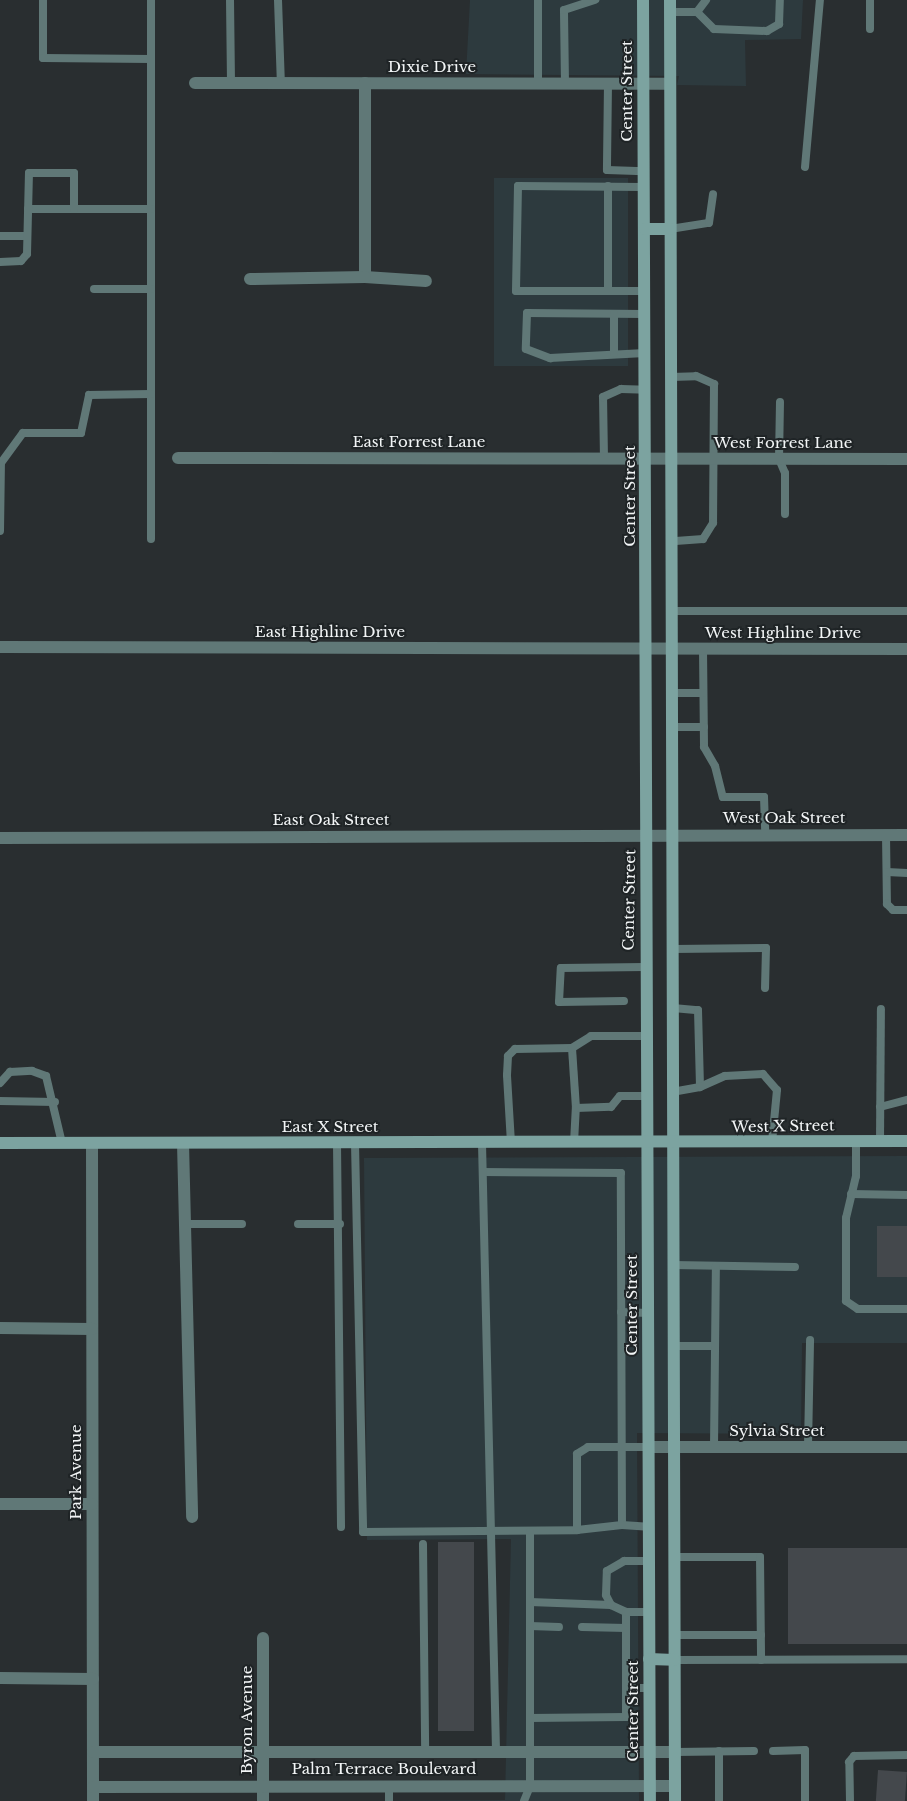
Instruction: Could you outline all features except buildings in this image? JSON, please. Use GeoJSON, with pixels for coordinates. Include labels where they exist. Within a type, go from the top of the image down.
{"type":"FeatureCollection","features":[{"type":"Feature","properties":{"kind":"main road","name":"Center Street"},"geometry":{"type":"LineString","coordinates":[[643,0],[646,390],[645,967],[647,1096],[654,1143],[648,1313],[650,1801]]}},
{"type":"Feature","properties":{"kind":"main road"},"geometry":{"type":"LineString","coordinates":[[670,6],[671,377],[666,459],[672,541],[672,611],[666,649],[672,693],[667,835],[673,949],[672,1265],[675,1801]]}},
{"type":"Feature","properties":{"kind":"main road"},"geometry":{"type":"LineString","coordinates":[[645,229],[670,229]]}},
{"type":"Feature","properties":{"kind":"main road","name":"West X Street"},"geometry":{"type":"LineString","coordinates":[[654,1143],[907,1141]]}},
{"type":"Feature","properties":{"kind":"main road","name":"East X Street"},"geometry":{"type":"LineString","coordinates":[[0,1143],[654,1143]]}},
{"type":"Feature","properties":{"kind":"main road"},"geometry":{"type":"LineString","coordinates":[[649,1659],[674,1660]]}},
{"type":"Feature","properties":{"kind":"street","name":"Dixie Drive"},"geometry":{"type":"LineString","coordinates":[[195,84],[669,84]]}},
{"type":"Feature","properties":{"kind":"street"},"geometry":{"type":"LineString","coordinates":[[365,84],[365,277]]}},
{"type":"Feature","properties":{"kind":"street"},"geometry":{"type":"LineString","coordinates":[[250,279],[365,277],[426,281]]}},
{"type":"Feature","properties":{"kind":"street","name":"East Forrest Lane"},"geometry":{"type":"LineString","coordinates":[[178,458],[666,459]]}},
{"type":"Feature","properties":{"kind":"street","name":"West Forrest Lane"},"geometry":{"type":"LineString","coordinates":[[666,459],[907,459]]}},
{"type":"Feature","properties":{"kind":"street","name":"East Highline Drive"},"geometry":{"type":"LineString","coordinates":[[0,647],[666,649]]}},
{"type":"Feature","properties":{"kind":"street","name":"West Highline Drive"},"geometry":{"type":"LineString","coordinates":[[666,649],[907,649]]}},
{"type":"Feature","properties":{"kind":"street","name":"East Oak Street"},"geometry":{"type":"LineString","coordinates":[[0,838],[667,835]]}},
{"type":"Feature","properties":{"kind":"street","name":"West Oak Street"},"geometry":{"type":"LineString","coordinates":[[667,835],[907,835]]}},
{"type":"Feature","properties":{"kind":"street","name":"Park Avenue"},"geometry":{"type":"LineString","coordinates":[[92,1143],[93,1801]]}},
{"type":"Feature","properties":{"kind":"street"},"geometry":{"type":"LineString","coordinates":[[183,1143],[192,1517]]}},
{"type":"Feature","properties":{"kind":"street"},"geometry":{"type":"LineString","coordinates":[[0,1328],[92,1328]]}},
{"type":"Feature","properties":{"kind":"street","name":"Sylvia Street"},"geometry":{"type":"LineString","coordinates":[[648,1447],[907,1447]]}},
{"type":"Feature","properties":{"kind":"street"},"geometry":{"type":"LineString","coordinates":[[0,1504],[92,1504]]}},
{"type":"Feature","properties":{"kind":"street","name":"Byron Avenue"},"geometry":{"type":"LineString","coordinates":[[263,1638],[263,1801]]}},
{"type":"Feature","properties":{"kind":"street"},"geometry":{"type":"LineString","coordinates":[[0,1678],[93,1678]]}},
{"type":"Feature","properties":{"kind":"street","name":"Palm Terrace Boulevard"},"geometry":{"type":"LineString","coordinates":[[93,1752],[675,1752]]}},
{"type":"Feature","properties":{"kind":"street","name":"Palm Terrace Boulevard"},"geometry":{"type":"LineString","coordinates":[[93,1787],[263,1785],[675,1786]]}},
{"type":"Feature","properties":{"kind":"lane"},"geometry":{"type":"LineString","coordinates":[[43,0],[43,58],[151,58]]}},
{"type":"Feature","properties":{"kind":"lane"},"geometry":{"type":"LineString","coordinates":[[151,0],[151,539]]}},
{"type":"Feature","properties":{"kind":"lane"},"geometry":{"type":"LineString","coordinates":[[230,0],[231,84]]}},
{"type":"Feature","properties":{"kind":"lane"},"geometry":{"type":"LineString","coordinates":[[278,0],[281,84]]}},
{"type":"Feature","properties":{"kind":"lane"},"geometry":{"type":"LineString","coordinates":[[538,0],[538,84]]}},
{"type":"Feature","properties":{"kind":"lane"},"geometry":{"type":"LineString","coordinates":[[565,84],[564,10],[568,4],[595,0]]}},
{"type":"Feature","properties":{"kind":"lane"},"geometry":{"type":"LineString","coordinates":[[697,12],[706,0]]}},
{"type":"Feature","properties":{"kind":"lane"},"geometry":{"type":"LineString","coordinates":[[670,6],[697,12],[714,29],[767,31],[780,24],[780,0]]}},
{"type":"Feature","properties":{"kind":"lane"},"geometry":{"type":"LineString","coordinates":[[805,167],[820,0]]}},
{"type":"Feature","properties":{"kind":"lane"},"geometry":{"type":"LineString","coordinates":[[870,0],[870,29]]}},
{"type":"Feature","properties":{"kind":"lane"},"geometry":{"type":"LineString","coordinates":[[608,83],[607,170],[644,171]]}},
{"type":"Feature","properties":{"kind":"lane"},"geometry":{"type":"LineString","coordinates":[[0,262],[24,259],[27,236],[28,173],[74,173],[74,209]]}},
{"type":"Feature","properties":{"kind":"lane"},"geometry":{"type":"LineString","coordinates":[[644,187],[518,186],[516,291],[645,291]]}},
{"type":"Feature","properties":{"kind":"lane"},"geometry":{"type":"LineString","coordinates":[[608,186],[608,291]]}},
{"type":"Feature","properties":{"kind":"lane"},"geometry":{"type":"LineString","coordinates":[[670,229],[709,223],[713,194]]}},
{"type":"Feature","properties":{"kind":"lane"},"geometry":{"type":"LineString","coordinates":[[28,209],[151,209]]}},
{"type":"Feature","properties":{"kind":"lane"},"geometry":{"type":"LineString","coordinates":[[0,236],[27,236]]}},
{"type":"Feature","properties":{"kind":"lane"},"geometry":{"type":"LineString","coordinates":[[94,289],[151,289]]}},
{"type":"Feature","properties":{"kind":"lane"},"geometry":{"type":"LineString","coordinates":[[645,314],[527,313],[526,349],[550,358],[614,353],[645,353]]}},
{"type":"Feature","properties":{"kind":"lane"},"geometry":{"type":"LineString","coordinates":[[614,314],[614,353]]}},
{"type":"Feature","properties":{"kind":"lane"},"geometry":{"type":"LineString","coordinates":[[671,377],[696,376],[714,384],[713,523],[708,536],[672,541]]}},
{"type":"Feature","properties":{"kind":"lane"},"geometry":{"type":"LineString","coordinates":[[604,458],[604,397],[621,389],[646,390]]}},
{"type":"Feature","properties":{"kind":"lane"},"geometry":{"type":"LineString","coordinates":[[0,531],[1,463],[23,433],[81,433],[89,395],[151,394]]}},
{"type":"Feature","properties":{"kind":"lane"},"geometry":{"type":"LineString","coordinates":[[780,402],[779,459],[785,473],[785,514]]}},
{"type":"Feature","properties":{"kind":"lane"},"geometry":{"type":"LineString","coordinates":[[672,611],[907,611]]}},
{"type":"Feature","properties":{"kind":"lane"},"geometry":{"type":"LineString","coordinates":[[703,649],[704,747],[715,766],[723,797],[764,797],[764,835]]}},
{"type":"Feature","properties":{"kind":"lane"},"geometry":{"type":"LineString","coordinates":[[672,693],[703,692]]}},
{"type":"Feature","properties":{"kind":"lane"},"geometry":{"type":"LineString","coordinates":[[672,727],[704,726]]}},
{"type":"Feature","properties":{"kind":"lane"},"geometry":{"type":"LineString","coordinates":[[886,835],[887,904],[894,910],[907,910]]}},
{"type":"Feature","properties":{"kind":"lane"},"geometry":{"type":"LineString","coordinates":[[886,872],[907,872]]}},
{"type":"Feature","properties":{"kind":"lane"},"geometry":{"type":"LineString","coordinates":[[673,949],[766,948],[765,988]]}},
{"type":"Feature","properties":{"kind":"lane"},"geometry":{"type":"LineString","coordinates":[[624,1001],[559,1002],[561,968],[645,967]]}},
{"type":"Feature","properties":{"kind":"lane"},"geometry":{"type":"LineString","coordinates":[[673,1008],[698,1010],[700,1087]]}},
{"type":"Feature","properties":{"kind":"lane"},"geometry":{"type":"LineString","coordinates":[[880,1141],[881,1010]]}},
{"type":"Feature","properties":{"kind":"lane"},"geometry":{"type":"LineString","coordinates":[[511,1143],[508,1056],[515,1049],[572,1048],[592,1036],[646,1036]]}},
{"type":"Feature","properties":{"kind":"lane"},"geometry":{"type":"LineString","coordinates":[[572,1048],[576,1108],[574,1143]]}},
{"type":"Feature","properties":{"kind":"lane"},"geometry":{"type":"LineString","coordinates":[[0,1083],[10,1072],[32,1071],[51,1084],[62,1143]]}},
{"type":"Feature","properties":{"kind":"lane"},"geometry":{"type":"LineString","coordinates":[[673,1092],[700,1087],[725,1076],[763,1074],[777,1090],[772,1142]]}},
{"type":"Feature","properties":{"kind":"lane"},"geometry":{"type":"LineString","coordinates":[[576,1108],[611,1106],[620,1096],[647,1096]]}},
{"type":"Feature","properties":{"kind":"lane"},"geometry":{"type":"LineString","coordinates":[[880,1107],[907,1100]]}},
{"type":"Feature","properties":{"kind":"lane"},"geometry":{"type":"LineString","coordinates":[[0,1102],[55,1102]]}},
{"type":"Feature","properties":{"kind":"lane"},"geometry":{"type":"LineString","coordinates":[[856,1141],[852,1194],[846,1218],[846,1301],[858,1309],[907,1309]]}},
{"type":"Feature","properties":{"kind":"lane"},"geometry":{"type":"LineString","coordinates":[[337,1143],[340,1224],[341,1528]]}},
{"type":"Feature","properties":{"kind":"lane"},"geometry":{"type":"LineString","coordinates":[[355,1143],[363,1532],[491,1533],[577,1530],[622,1525],[648,1527]]}},
{"type":"Feature","properties":{"kind":"lane"},"geometry":{"type":"LineString","coordinates":[[482,1143],[496,1752]]}},
{"type":"Feature","properties":{"kind":"lane"},"geometry":{"type":"LineString","coordinates":[[483,1172],[621,1173],[622,1525]]}},
{"type":"Feature","properties":{"kind":"lane"},"geometry":{"type":"LineString","coordinates":[[852,1194],[907,1195]]}},
{"type":"Feature","properties":{"kind":"lane"},"geometry":{"type":"LineString","coordinates":[[184,1224],[242,1224]]}},
{"type":"Feature","properties":{"kind":"lane"},"geometry":{"type":"LineString","coordinates":[[298,1224],[340,1224]]}},
{"type":"Feature","properties":{"kind":"lane"},"geometry":{"type":"LineString","coordinates":[[672,1265],[795,1267]]}},
{"type":"Feature","properties":{"kind":"lane"},"geometry":{"type":"LineString","coordinates":[[714,1447],[716,1266]]}},
{"type":"Feature","properties":{"kind":"lane"},"geometry":{"type":"LineString","coordinates":[[621,1312],[648,1313]]}},
{"type":"Feature","properties":{"kind":"lane"},"geometry":{"type":"LineString","coordinates":[[808,1447],[810,1340]]}},
{"type":"Feature","properties":{"kind":"lane"},"geometry":{"type":"LineString","coordinates":[[673,1346],[715,1346]]}},
{"type":"Feature","properties":{"kind":"lane"},"geometry":{"type":"LineString","coordinates":[[577,1530],[577,1454],[588,1447],[648,1447]]}},
{"type":"Feature","properties":{"kind":"lane"},"geometry":{"type":"LineString","coordinates":[[524,1801],[530,1786],[530,1532]]}},
{"type":"Feature","properties":{"kind":"lane"},"geometry":{"type":"LineString","coordinates":[[423,1544],[425,1752]]}},
{"type":"Feature","properties":{"kind":"lane"},"geometry":{"type":"LineString","coordinates":[[674,1557],[760,1557],[761,1660]]}},
{"type":"Feature","properties":{"kind":"lane"},"geometry":{"type":"LineString","coordinates":[[611,1605],[604,1586],[607,1571],[624,1561],[648,1561]]}},
{"type":"Feature","properties":{"kind":"lane"},"geometry":{"type":"LineString","coordinates":[[530,1602],[611,1605],[626,1612],[648,1612]]}},
{"type":"Feature","properties":{"kind":"lane"},"geometry":{"type":"LineString","coordinates":[[530,1718],[626,1716],[626,1612]]}},
{"type":"Feature","properties":{"kind":"lane"},"geometry":{"type":"LineString","coordinates":[[530,1626],[559,1627]]}},
{"type":"Feature","properties":{"kind":"lane"},"geometry":{"type":"LineString","coordinates":[[582,1627],[626,1628]]}},
{"type":"Feature","properties":{"kind":"lane"},"geometry":{"type":"LineString","coordinates":[[674,1635],[761,1635]]}},
{"type":"Feature","properties":{"kind":"lane"},"geometry":{"type":"LineString","coordinates":[[674,1660],[907,1659]]}},
{"type":"Feature","properties":{"kind":"lane"},"geometry":{"type":"LineString","coordinates":[[626,1688],[649,1688]]}},
{"type":"Feature","properties":{"kind":"lane"},"geometry":{"type":"LineString","coordinates":[[773,1751],[805,1750],[805,1801]]}},
{"type":"Feature","properties":{"kind":"lane"},"geometry":{"type":"LineString","coordinates":[[719,1751],[719,1801]]}},
{"type":"Feature","properties":{"kind":"lane"},"geometry":{"type":"LineString","coordinates":[[675,1752],[754,1751]]}},
{"type":"Feature","properties":{"kind":"lane"},"geometry":{"type":"LineString","coordinates":[[850,1801],[849,1762],[854,1756],[907,1755]]}},
{"type":"Feature","properties":{"kind":"lane"},"geometry":{"type":"LineString","coordinates":[[389,1785],[389,1801]]}},
{"type":"Feature","properties":{"kind":"shaded area"},"geometry":{"type":"Polygon","coordinates":[[[470,0],[803,0],[801,39],[745,40],[746,86],[677,85],[679,76],[466,74],[470,0]]]}},
{"type":"Feature","properties":{"kind":"shaded area"},"geometry":{"type":"Polygon","coordinates":[[[494,178],[628,178],[628,366],[494,366],[494,178]]]}},
{"type":"Feature","properties":{"kind":"shaded area"},"geometry":{"type":"Polygon","coordinates":[[[907,1156],[907,1343],[802,1343],[801,1434],[637,1433],[639,1801],[362,1801],[505,1800],[511,1539],[367,1540],[364,1158],[907,1156]]]}}]}
